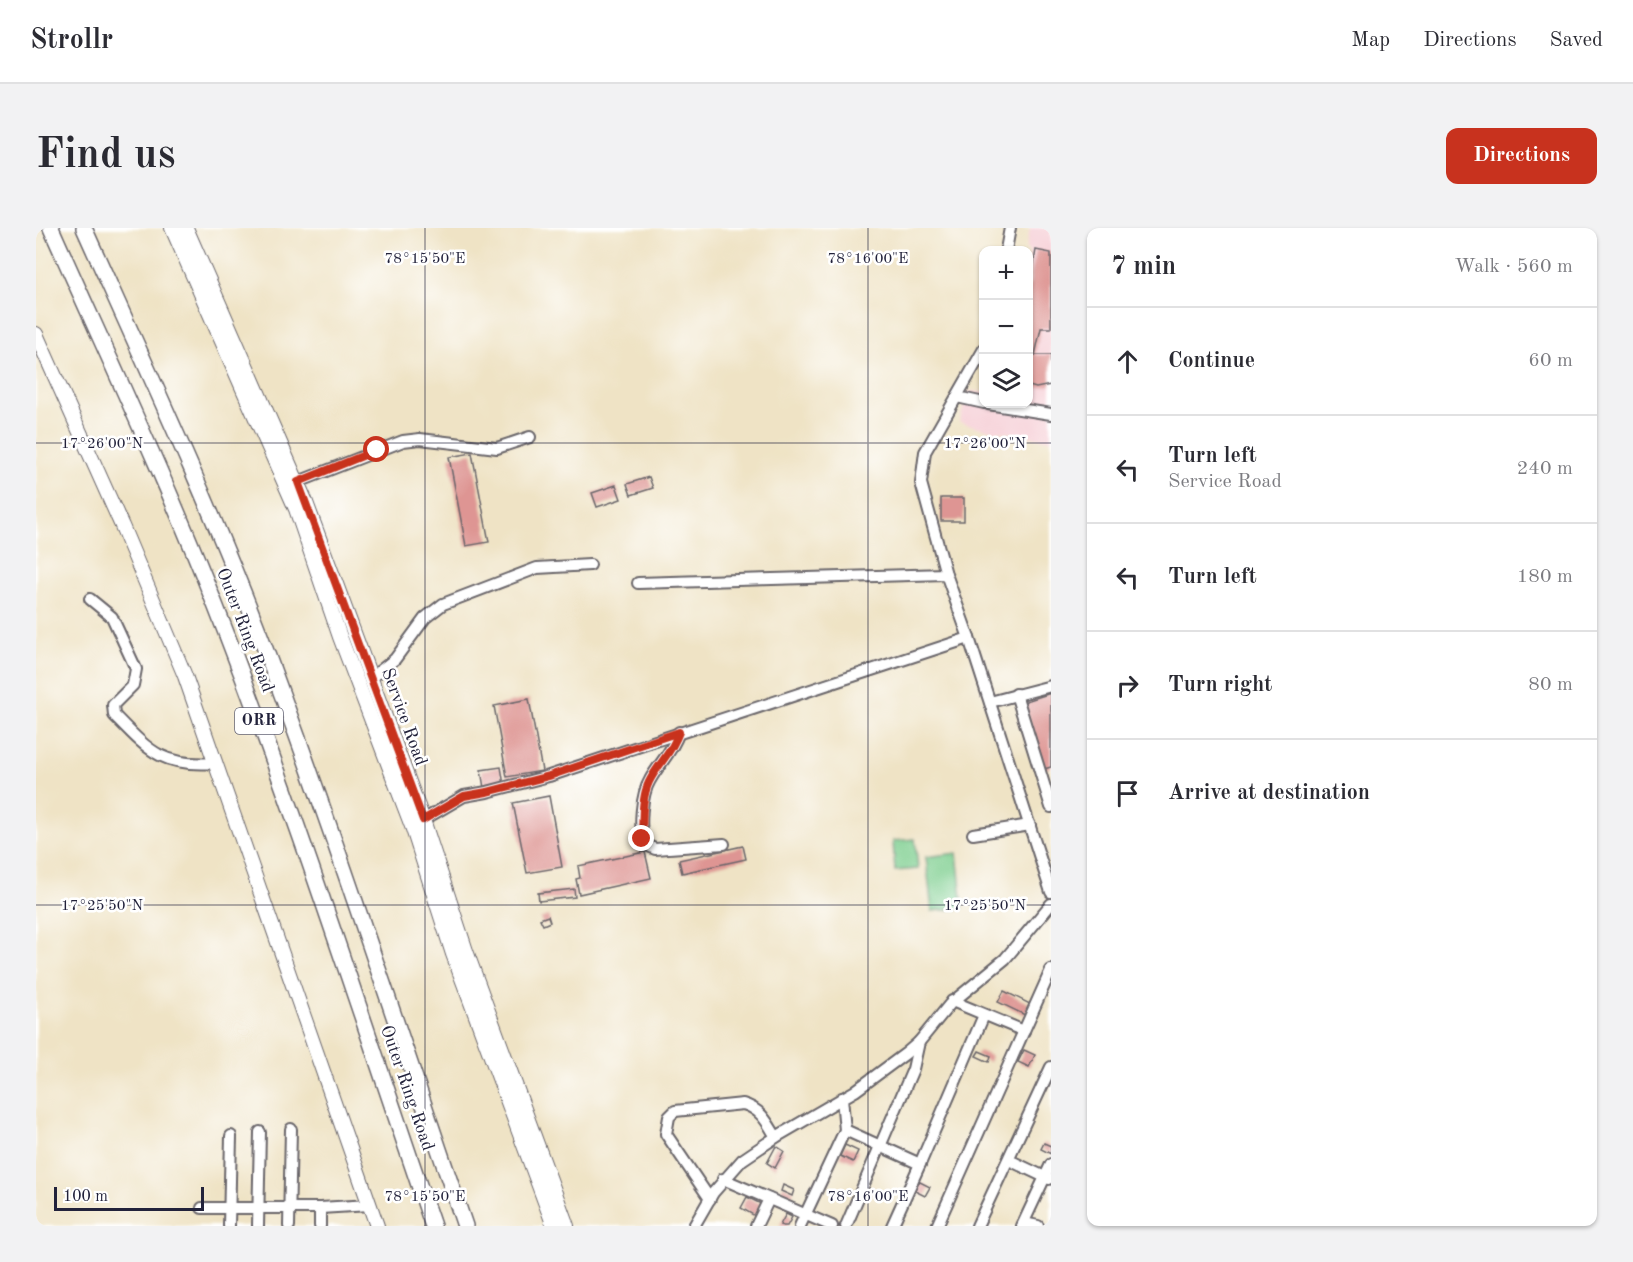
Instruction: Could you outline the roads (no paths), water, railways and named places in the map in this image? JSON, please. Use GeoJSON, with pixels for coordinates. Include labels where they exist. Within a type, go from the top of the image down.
{"type":"FeatureCollection","features":[{"type":"Feature","properties":{"kind":"highway","name":"Outer Ring Road"},"geometry":{"type":"LineString","coordinates":[[51,228],[171,500],[231,647],[278,775],[433,1226]]}},
{"type":"Feature","properties":{"kind":"highway","name":"Outer Ring Road"},"geometry":{"type":"LineString","coordinates":[[84,228],[204,499],[260,636],[307,765],[465,1226]]}},
{"type":"Feature","properties":{"kind":"main road"},"geometry":{"type":"LineString","coordinates":[[172,228],[296,509],[340,638],[413,829],[453,954],[554,1226]]}},
{"type":"Feature","properties":{"kind":"main road","name":"Service Road"},"geometry":{"type":"LineString","coordinates":[[186,228],[298,482],[423,820],[466,951],[567,1226]]}},
{"type":"Feature","properties":{"kind":"main road"},"geometry":{"type":"LineString","coordinates":[[36,334],[136,558],[185,676],[377,1226]]}},
{"type":"Feature","properties":{"kind":"street"},"geometry":{"type":"LineString","coordinates":[[1007,246],[1010,228]]}},
{"type":"Feature","properties":{"kind":"street"},"geometry":{"type":"LineString","coordinates":[[981,354],[925,452],[921,469],[924,497],[946,574],[1051,892]]}},
{"type":"Feature","properties":{"kind":"street"},"geometry":{"type":"LineString","coordinates":[[957,397],[979,402]]}},
{"type":"Feature","properties":{"kind":"street"},"geometry":{"type":"LineString","coordinates":[[1016,408],[1051,414]]}},
{"type":"Feature","properties":{"kind":"street"},"geometry":{"type":"LineString","coordinates":[[298,482],[403,441],[420,439],[497,448],[530,437]]}},
{"type":"Feature","properties":{"kind":"street"},"geometry":{"type":"LineString","coordinates":[[370,678],[394,659],[425,618],[443,604],[537,568],[590,565]]}},
{"type":"Feature","properties":{"kind":"street"},"geometry":{"type":"LineString","coordinates":[[638,583],[946,574]]}},
{"type":"Feature","properties":{"kind":"street"},"geometry":{"type":"LineString","coordinates":[[90,599],[112,617],[136,669],[133,685],[113,705],[114,715],[157,756],[181,764],[216,763]]}},
{"type":"Feature","properties":{"kind":"street"},"geometry":{"type":"LineString","coordinates":[[423,820],[464,796],[549,776],[969,638]]}},
{"type":"Feature","properties":{"kind":"street"},"geometry":{"type":"LineString","coordinates":[[990,702],[1051,686]]}},
{"type":"Feature","properties":{"kind":"street"},"geometry":{"type":"LineString","coordinates":[[1016,694],[1051,807]]}},
{"type":"Feature","properties":{"kind":"street"},"geometry":{"type":"LineString","coordinates":[[679,732],[670,755],[650,779],[646,789],[644,844],[655,849],[724,844]]}},
{"type":"Feature","properties":{"kind":"street"},"geometry":{"type":"LineString","coordinates":[[973,834],[1030,825]]}},
{"type":"Feature","properties":{"kind":"street"},"geometry":{"type":"LineString","coordinates":[[694,1226],[723,1179],[742,1160],[882,1072],[919,1042],[952,1001],[1005,959],[1051,904]]}},
{"type":"Feature","properties":{"kind":"street"},"geometry":{"type":"LineString","coordinates":[[937,1226],[1051,970]]}},
{"type":"Feature","properties":{"kind":"street"},"geometry":{"type":"LineString","coordinates":[[952,1001],[1024,1031]]}},
{"type":"Feature","properties":{"kind":"street"},"geometry":{"type":"LineString","coordinates":[[892,1226],[984,1015]]}},
{"type":"Feature","properties":{"kind":"street"},"geometry":{"type":"LineString","coordinates":[[846,1226],[913,1069],[919,1042]]}},
{"type":"Feature","properties":{"kind":"street"},"geometry":{"type":"LineString","coordinates":[[977,1226],[1051,1067]]}},
{"type":"Feature","properties":{"kind":"street"},"geometry":{"type":"LineString","coordinates":[[800,1226],[845,1130],[842,1098]]}},
{"type":"Feature","properties":{"kind":"street"},"geometry":{"type":"LineString","coordinates":[[710,1199],[666,1134],[669,1117],[675,1111],[743,1104],[762,1114],[776,1137]]}},
{"type":"Feature","properties":{"kind":"street"},"geometry":{"type":"LineString","coordinates":[[289,1226],[291,1130]]}},
{"type":"Feature","properties":{"kind":"street"},"geometry":{"type":"LineString","coordinates":[[845,1130],[920,1164]]}},
{"type":"Feature","properties":{"kind":"street"},"geometry":{"type":"LineString","coordinates":[[258,1226],[260,1132]]}},
{"type":"Feature","properties":{"kind":"street"},"geometry":{"type":"LineString","coordinates":[[229,1226],[231,1136]]}},
{"type":"Feature","properties":{"kind":"street"},"geometry":{"type":"LineString","coordinates":[[1009,1160],[1048,1178]]}},
{"type":"Feature","properties":{"kind":"street"},"geometry":{"type":"LineString","coordinates":[[1038,1226],[1023,1225],[1048,1178],[1051,1164]]}},
{"type":"Feature","properties":{"kind":"street"},"geometry":{"type":"LineString","coordinates":[[723,1179],[832,1226]]}},
{"type":"Feature","properties":{"kind":"street"},"geometry":{"type":"LineString","coordinates":[[756,1226],[769,1199]]}},
{"type":"Feature","properties":{"kind":"street"},"geometry":{"type":"LineString","coordinates":[[202,1208],[290,1209],[370,1205]]}},
{"type":"Feature","properties":{"kind":"street"},"geometry":{"type":"LineString","coordinates":[[320,1208],[320,1226]]}}]}
